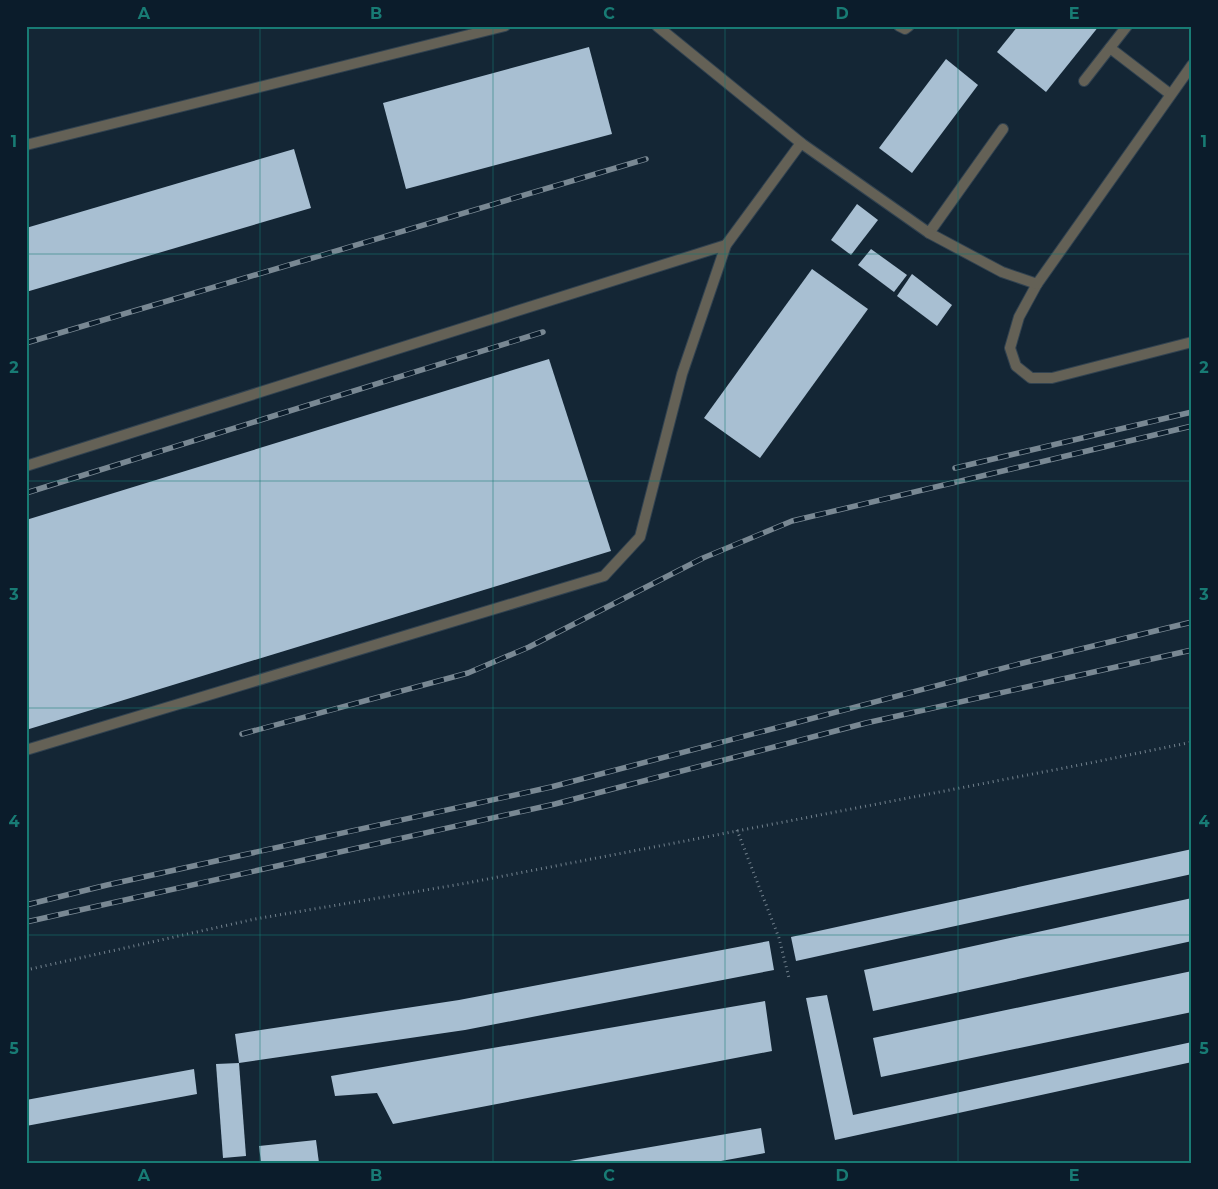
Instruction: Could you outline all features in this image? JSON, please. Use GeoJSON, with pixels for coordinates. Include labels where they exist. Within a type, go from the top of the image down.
{"type":"FeatureCollection","features":[{"type":"Feature","properties":{"kind":"street"},"geometry":{"type":"LineString","coordinates":[[26,146],[505,26]]}},
{"type":"Feature","properties":{"kind":"street"},"geometry":{"type":"LineString","coordinates":[[657,26],[801,143],[929,233],[1002,272],[1037,284]]}},
{"type":"Feature","properties":{"kind":"street"},"geometry":{"type":"LineString","coordinates":[[899,26],[905,29],[910,26]]}},
{"type":"Feature","properties":{"kind":"street"},"geometry":{"type":"LineString","coordinates":[[1084,81],[1127,26]]}},
{"type":"Feature","properties":{"kind":"street"},"geometry":{"type":"LineString","coordinates":[[1110,48],[1170,94]]}},
{"type":"Feature","properties":{"kind":"street"},"geometry":{"type":"LineString","coordinates":[[1192,65],[1037,284],[1019,317],[1010,348],[1016,366],[1031,378],[1052,378],[1192,342]]}},
{"type":"Feature","properties":{"kind":"street"},"geometry":{"type":"LineString","coordinates":[[929,233],[1003,129]]}},
{"type":"Feature","properties":{"kind":"street"},"geometry":{"type":"LineString","coordinates":[[26,750],[604,576],[640,537],[682,374],[726,245],[801,143]]}},
{"type":"Feature","properties":{"kind":"street"},"geometry":{"type":"LineString","coordinates":[[26,466],[726,245]]}},
{"type":"Feature","properties":{"kind":"path"},"geometry":{"type":"LineString","coordinates":[[26,970],[255,919],[467,883],[1192,742]]}},
{"type":"Feature","properties":{"kind":"path"},"geometry":{"type":"LineString","coordinates":[[737,830],[779,938],[789,978]]}},
{"type":"Feature","properties":{"kind":"building"},"geometry":{"type":"Polygon","coordinates":[[[1018,26],[1099,26],[1046,92],[997,52],[1018,26]]]}},
{"type":"Feature","properties":{"kind":"building"},"geometry":{"type":"Polygon","coordinates":[[[589,47],[612,134],[406,189],[383,103],[589,47]]]}},
{"type":"Feature","properties":{"kind":"building"},"geometry":{"type":"Polygon","coordinates":[[[946,59],[978,85],[912,173],[879,148],[946,59]]]}},
{"type":"Feature","properties":{"kind":"building"},"geometry":{"type":"Polygon","coordinates":[[[294,149],[311,208],[26,292],[26,228],[294,149]]]}},
{"type":"Feature","properties":{"kind":"building"},"geometry":{"type":"Polygon","coordinates":[[[857,204],[878,220],[851,255],[831,240],[857,204]]]}},
{"type":"Feature","properties":{"kind":"building"},"geometry":{"type":"Polygon","coordinates":[[[871,249],[907,275],[894,292],[858,265],[871,249]]]}},
{"type":"Feature","properties":{"kind":"building"},"geometry":{"type":"Polygon","coordinates":[[[812,269],[868,309],[760,458],[704,418],[812,269]]]}},
{"type":"Feature","properties":{"kind":"building"},"geometry":{"type":"Polygon","coordinates":[[[912,274],[952,305],[937,326],[897,296],[912,274]]]}},
{"type":"Feature","properties":{"kind":"building"},"geometry":{"type":"Polygon","coordinates":[[[549,359],[611,551],[26,730],[26,520],[549,359]]]}},
{"type":"Feature","properties":{"kind":"building"},"geometry":{"type":"Polygon","coordinates":[[[1192,849],[1192,874],[796,961],[791,937],[1192,849]]]}},
{"type":"Feature","properties":{"kind":"building"},"geometry":{"type":"Polygon","coordinates":[[[1192,898],[1192,941],[873,1011],[864,970],[1192,898]]]}},
{"type":"Feature","properties":{"kind":"building"},"geometry":{"type":"Polygon","coordinates":[[[769,941],[774,970],[465,1030],[239,1063],[235,1034],[459,1000],[769,941]]]}},
{"type":"Feature","properties":{"kind":"building"},"geometry":{"type":"Polygon","coordinates":[[[1192,971],[1192,1012],[881,1077],[873,1038],[1192,971]]]}},
{"type":"Feature","properties":{"kind":"building"},"geometry":{"type":"Polygon","coordinates":[[[827,995],[853,1115],[1192,1042],[1192,1062],[835,1140],[806,998],[827,995]]]}},
{"type":"Feature","properties":{"kind":"building"},"geometry":{"type":"Polygon","coordinates":[[[765,1001],[772,1051],[393,1124],[377,1093],[335,1096],[331,1076],[765,1001]]]}},
{"type":"Feature","properties":{"kind":"building"},"geometry":{"type":"Polygon","coordinates":[[[239,1063],[246,1156],[223,1158],[216,1064],[239,1063]]]}},
{"type":"Feature","properties":{"kind":"building"},"geometry":{"type":"Polygon","coordinates":[[[194,1069],[197,1094],[26,1126],[26,1100],[194,1069]]]}},
{"type":"Feature","properties":{"kind":"building"},"geometry":{"type":"Polygon","coordinates":[[[761,1128],[765,1153],[710,1163],[558,1163],[761,1128]]]}},
{"type":"Feature","properties":{"kind":"building"},"geometry":{"type":"Polygon","coordinates":[[[316,1140],[319,1163],[261,1163],[259,1146],[316,1140]]]}},
{"type":"Feature","properties":{"kind":"railway"},"geometry":{"type":"LineString","coordinates":[[26,343],[646,159]]}},
{"type":"Feature","properties":{"kind":"railway"},"geometry":{"type":"LineString","coordinates":[[26,493],[543,332]]}},
{"type":"Feature","properties":{"kind":"railway"},"geometry":{"type":"LineString","coordinates":[[955,468],[1192,412]]}},
{"type":"Feature","properties":{"kind":"railway"},"geometry":{"type":"LineString","coordinates":[[242,734],[468,673],[529,647],[703,558],[792,521],[1192,426]]}},
{"type":"Feature","properties":{"kind":"railway"},"geometry":{"type":"LineString","coordinates":[[26,905],[107,885],[551,787],[1019,664],[1192,622]]}},
{"type":"Feature","properties":{"kind":"railway"},"geometry":{"type":"LineString","coordinates":[[26,922],[555,804],[866,723],[1192,650]]}}]}
